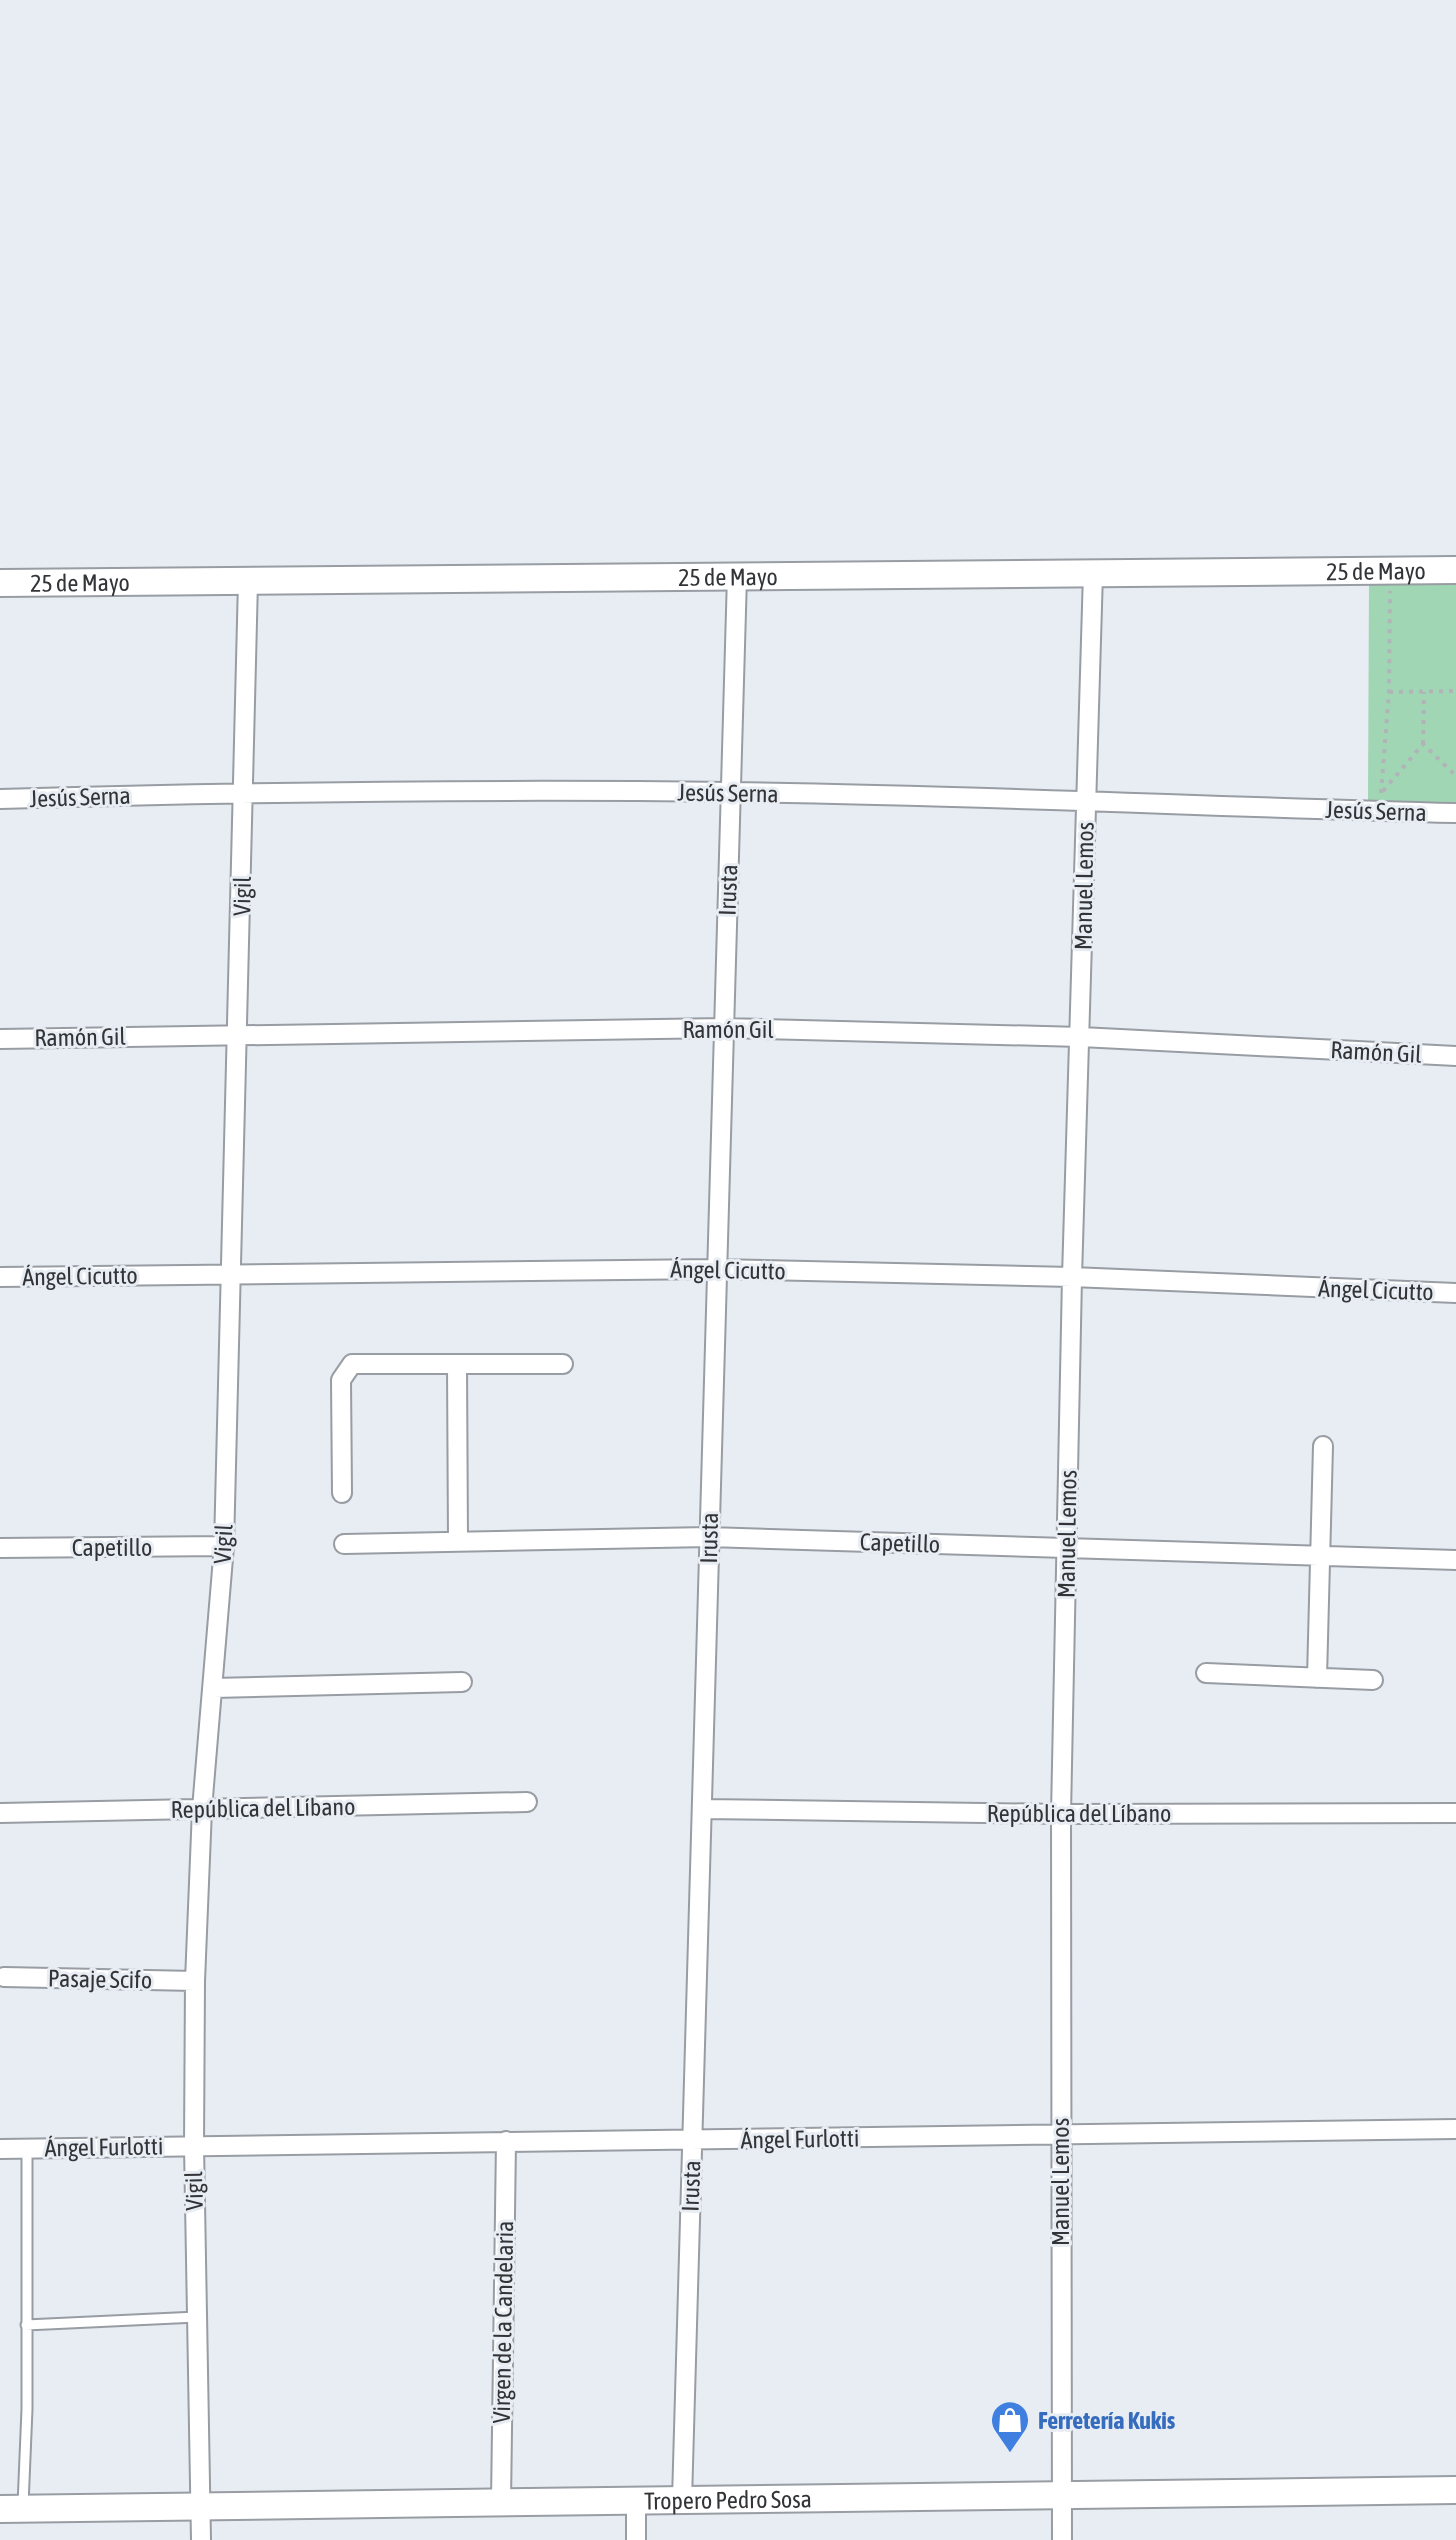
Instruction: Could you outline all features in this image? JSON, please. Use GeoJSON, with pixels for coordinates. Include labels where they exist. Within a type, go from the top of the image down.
{"type":"FeatureCollection","features":[{"type":"Feature","properties":{"kind":"street","name":"25 de Mayo"},"geometry":{"type":"LineString","coordinates":[[0,583],[1456,570]]}},
{"type":"Feature","properties":{"kind":"street","name":"Manuel Lemos"},"geometry":{"type":"LineString","coordinates":[[1062,2540],[1059,2135],[1061,1814],[1072,1277],[1093,573]]}},
{"type":"Feature","properties":{"kind":"street","name":"Irusta"},"geometry":{"type":"LineString","coordinates":[[682,2500],[737,576]]}},
{"type":"Feature","properties":{"kind":"street","name":"Vigil"},"geometry":{"type":"LineString","coordinates":[[201,2540],[194,2146],[195,1981],[202,1809],[224,1546],[248,581]]}},
{"type":"Feature","properties":{"kind":"street","name":"Jesús Serna"},"geometry":{"type":"LineString","coordinates":[[0,799],[244,792],[731,792],[1456,813]]}},
{"type":"Feature","properties":{"kind":"street","name":"Ramón Gil"},"geometry":{"type":"LineString","coordinates":[[0,1039],[724,1028],[1081,1037],[1456,1056]]}},
{"type":"Feature","properties":{"kind":"street","name":"Ángel Cicutto"},"geometry":{"type":"LineString","coordinates":[[0,1277],[716,1269],[1072,1277],[1456,1293]]}},
{"type":"Feature","properties":{"kind":"street"},"geometry":{"type":"LineString","coordinates":[[342,1493],[341,1380],[352,1364],[563,1364]]}},
{"type":"Feature","properties":{"kind":"street"},"geometry":{"type":"LineString","coordinates":[[457,1365],[458,1541]]}},
{"type":"Feature","properties":{"kind":"street"},"geometry":{"type":"LineString","coordinates":[[1317,1678],[1323,1446]]}},
{"type":"Feature","properties":{"kind":"street","name":"Capetillo"},"geometry":{"type":"LineString","coordinates":[[344,1544],[709,1537],[1456,1560]]}},
{"type":"Feature","properties":{"kind":"street","name":"Capetillo"},"geometry":{"type":"LineString","coordinates":[[0,1548],[224,1546]]}},
{"type":"Feature","properties":{"kind":"street"},"geometry":{"type":"LineString","coordinates":[[1206,1673],[1373,1680]]}},
{"type":"Feature","properties":{"kind":"street"},"geometry":{"type":"LineString","coordinates":[[213,1688],[462,1682]]}},
{"type":"Feature","properties":{"kind":"street","name":"República del Líbano"},"geometry":{"type":"LineString","coordinates":[[0,1813],[527,1802]]}},
{"type":"Feature","properties":{"kind":"street","name":"República del Líbano"},"geometry":{"type":"LineString","coordinates":[[702,1809],[1061,1814],[1456,1813]]}},
{"type":"Feature","properties":{"kind":"street","name":"Pasaje Scifo"},"geometry":{"type":"LineString","coordinates":[[4,1977],[195,1981]]}},
{"type":"Feature","properties":{"kind":"street","name":"Ángel Furlotti"},"geometry":{"type":"LineString","coordinates":[[0,2149],[1456,2129]]}},
{"type":"Feature","properties":{"kind":"street","name":"Virgen de la Candelaria"},"geometry":{"type":"LineString","coordinates":[[501,2502],[506,2141]]}},
{"type":"Feature","properties":{"kind":"street","name":"Tropero Pedro Sosa"},"geometry":{"type":"LineString","coordinates":[[12,2509],[1456,2490]]}},
{"type":"Feature","properties":{"kind":"street"},"geometry":{"type":"LineString","coordinates":[[636,2500],[636,2540]]}},
{"type":"Feature","properties":{"kind":"lane"},"geometry":{"type":"LineString","coordinates":[[12,2509],[26,2325],[27,2148]]}},
{"type":"Feature","properties":{"kind":"lane"},"geometry":{"type":"LineString","coordinates":[[26,2325],[197,2317]]}},
{"type":"Feature","properties":{"kind":"path"},"geometry":{"type":"LineString","coordinates":[[1390,589],[1389,692],[1381,793],[1423,744],[1424,692]]}},
{"type":"Feature","properties":{"kind":"path"},"geometry":{"type":"LineString","coordinates":[[1389,692],[1456,691]]}},
{"type":"Feature","properties":{"kind":"path"},"geometry":{"type":"LineString","coordinates":[[1423,744],[1456,776]]}},
{"type":"Feature","properties":{"kind":"green space"},"geometry":{"type":"Polygon","coordinates":[[[1369,579],[1456,579],[1456,802],[1368,802],[1369,579]]]}},
{"type":"Feature","properties":{"kind":"place","name":"Ferretería Kukis"},"geometry":{"type":"Point","coordinates":[1010,2454]}}]}
